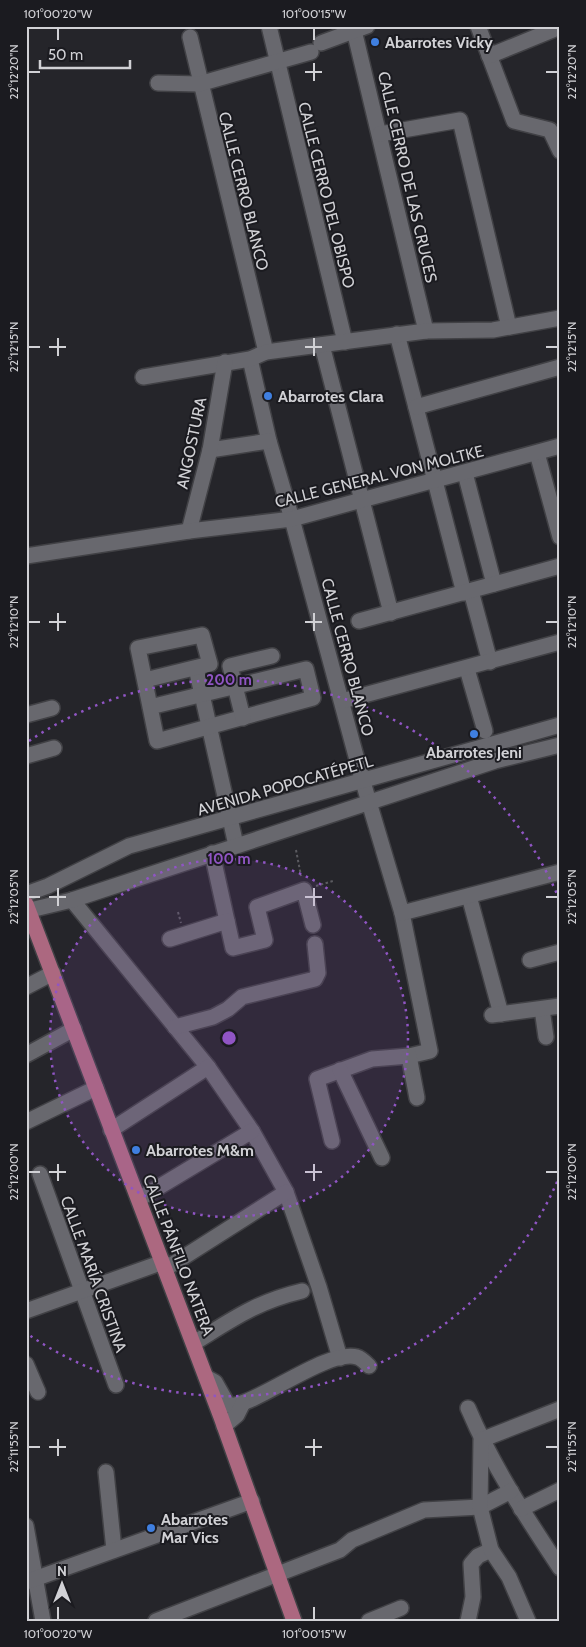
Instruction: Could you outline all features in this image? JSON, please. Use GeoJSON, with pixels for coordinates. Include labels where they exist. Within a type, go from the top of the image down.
{"type":"FeatureCollection","features":[{"type":"Feature","properties":{"kind":"main road","name":"CALLE PÁNFILO NATERA"},"geometry":{"type":"LineString","coordinates":[[27,909],[194,1343],[294,1621]]}},
{"type":"Feature","properties":{"kind":"street","name":"CALLE CERRO DEL OBISPO"},"geometry":{"type":"LineString","coordinates":[[269,26],[276,62],[345,342]]}},
{"type":"Feature","properties":{"kind":"street"},"geometry":{"type":"LineString","coordinates":[[478,26],[514,121],[550,130],[560,151]]}},
{"type":"Feature","properties":{"kind":"street"},"geometry":{"type":"LineString","coordinates":[[489,56],[560,27]]}},
{"type":"Feature","properties":{"kind":"street"},"geometry":{"type":"LineString","coordinates":[[158,83],[200,84],[276,62],[316,48],[358,28]]}},
{"type":"Feature","properties":{"kind":"street","name":"CALLE CERRO DE LAS CRUCES"},"geometry":{"type":"LineString","coordinates":[[358,28],[380,134],[426,331]]}},
{"type":"Feature","properties":{"kind":"street","name":"CALLE CERRO BLANCO"},"geometry":{"type":"LineString","coordinates":[[190,37],[266,352]]}},
{"type":"Feature","properties":{"kind":"street"},"geometry":{"type":"LineString","coordinates":[[380,134],[460,120],[509,327]]}},
{"type":"Feature","properties":{"kind":"street"},"geometry":{"type":"LineString","coordinates":[[143,376],[250,359],[266,352],[426,331],[493,330],[560,318]]}},
{"type":"Feature","properties":{"kind":"street"},"geometry":{"type":"LineString","coordinates":[[397,334],[434,480],[490,662]]}},
{"type":"Feature","properties":{"kind":"street"},"geometry":{"type":"LineString","coordinates":[[322,345],[391,613]]}},
{"type":"Feature","properties":{"kind":"street","name":"CALLE CERRO BLANCO"},"geometry":{"type":"LineString","coordinates":[[250,359],[269,441],[292,518],[363,782],[402,913],[430,1052],[409,1056]]}},
{"type":"Feature","properties":{"kind":"street","name":"ANGOSTURA"},"geometry":{"type":"LineString","coordinates":[[189,531],[210,450],[225,362]]}},
{"type":"Feature","properties":{"kind":"street"},"geometry":{"type":"LineString","coordinates":[[416,407],[560,368]]}},
{"type":"Feature","properties":{"kind":"street"},"geometry":{"type":"LineString","coordinates":[[210,450],[269,441]]}},
{"type":"Feature","properties":{"kind":"street","name":"CALLE GENERAL VON MOLTKE"},"geometry":{"type":"LineString","coordinates":[[26,556],[189,531],[292,518],[560,446]]}},
{"type":"Feature","properties":{"kind":"street"},"geometry":{"type":"LineString","coordinates":[[537,453],[560,537]]}},
{"type":"Feature","properties":{"kind":"street"},"geometry":{"type":"LineString","coordinates":[[465,473],[494,584]]}},
{"type":"Feature","properties":{"kind":"street"},"geometry":{"type":"LineString","coordinates":[[359,621],[560,566]]}},
{"type":"Feature","properties":{"kind":"street"},"geometry":{"type":"LineString","coordinates":[[150,707],[203,695],[306,669],[313,698],[210,728],[157,741],[150,707],[145,680],[138,648],[202,635],[203,695],[210,728],[229,820],[236,845]]}},
{"type":"Feature","properties":{"kind":"street"},"geometry":{"type":"LineString","coordinates":[[342,700],[467,669],[560,642]]}},
{"type":"Feature","properties":{"kind":"street"},"geometry":{"type":"LineString","coordinates":[[243,718],[230,666],[272,656]]}},
{"type":"Feature","properties":{"kind":"street"},"geometry":{"type":"LineString","coordinates":[[145,680],[203,666]]}},
{"type":"Feature","properties":{"kind":"street"},"geometry":{"type":"LineString","coordinates":[[467,669],[485,731]]}},
{"type":"Feature","properties":{"kind":"street"},"geometry":{"type":"LineString","coordinates":[[26,715],[52,708]]}},
{"type":"Feature","properties":{"kind":"street","name":"AVENIDA POPOCATÉPETL"},"geometry":{"type":"LineString","coordinates":[[26,894],[48,886],[129,846],[229,820],[560,725]]}},
{"type":"Feature","properties":{"kind":"street"},"geometry":{"type":"LineString","coordinates":[[27,909],[72,900],[369,801],[495,761],[560,745]]}},
{"type":"Feature","properties":{"kind":"street"},"geometry":{"type":"LineString","coordinates":[[26,756],[54,748]]}},
{"type":"Feature","properties":{"kind":"street"},"geometry":{"type":"LineString","coordinates":[[212,853],[233,948],[264,940],[257,907],[304,890],[313,925]]}},
{"type":"Feature","properties":{"kind":"street"},"geometry":{"type":"LineString","coordinates":[[402,913],[560,872]]}},
{"type":"Feature","properties":{"kind":"street"},"geometry":{"type":"LineString","coordinates":[[48,886],[54,904]]}},
{"type":"Feature","properties":{"kind":"street"},"geometry":{"type":"LineString","coordinates":[[468,896],[496,1014],[542,1010],[560,1006]]}},
{"type":"Feature","properties":{"kind":"street"},"geometry":{"type":"LineString","coordinates":[[72,900],[208,1067],[252,1132],[286,1192],[319,1287],[340,1358]]}},
{"type":"Feature","properties":{"kind":"street"},"geometry":{"type":"LineString","coordinates":[[170,939],[227,921]]}},
{"type":"Feature","properties":{"kind":"street"},"geometry":{"type":"LineString","coordinates":[[176,1027],[213,1017],[228,1009],[242,997],[315,979],[318,973],[316,944]]}},
{"type":"Feature","properties":{"kind":"street"},"geometry":{"type":"LineString","coordinates":[[530,960],[560,952]]}},
{"type":"Feature","properties":{"kind":"street"},"geometry":{"type":"LineString","coordinates":[[26,987],[53,974]]}},
{"type":"Feature","properties":{"kind":"street"},"geometry":{"type":"LineString","coordinates":[[542,1010],[546,1037]]}},
{"type":"Feature","properties":{"kind":"street"},"geometry":{"type":"LineString","coordinates":[[26,1056],[74,1030]]}},
{"type":"Feature","properties":{"kind":"street"},"geometry":{"type":"LineString","coordinates":[[332,1141],[317,1079],[372,1059],[409,1056],[416,1098]]}},
{"type":"Feature","properties":{"kind":"street"},"geometry":{"type":"LineString","coordinates":[[111,1130],[208,1067]]}},
{"type":"Feature","properties":{"kind":"street"},"geometry":{"type":"LineString","coordinates":[[340,1070],[382,1158]]}},
{"type":"Feature","properties":{"kind":"street"},"geometry":{"type":"LineString","coordinates":[[26,1122],[96,1088]]}},
{"type":"Feature","properties":{"kind":"street"},"geometry":{"type":"LineString","coordinates":[[139,1199],[252,1132]]}},
{"type":"Feature","properties":{"kind":"street","name":"CALLE MARÍA CRISTINA"},"geometry":{"type":"LineString","coordinates":[[40,1174],[116,1385]]}},
{"type":"Feature","properties":{"kind":"street"},"geometry":{"type":"LineString","coordinates":[[26,1311],[164,1265],[286,1192]]}},
{"type":"Feature","properties":{"kind":"street"},"geometry":{"type":"LineString","coordinates":[[194,1343],[250,1308],[271,1299],[302,1290]]}},
{"type":"Feature","properties":{"kind":"street"},"geometry":{"type":"LineString","coordinates":[[206,1377],[215,1382],[228,1405],[243,1403],[275,1386],[340,1358],[358,1357],[369,1366]]}},
{"type":"Feature","properties":{"kind":"street"},"geometry":{"type":"LineString","coordinates":[[26,1364],[38,1392]]}},
{"type":"Feature","properties":{"kind":"street"},"geometry":{"type":"LineString","coordinates":[[223,1421],[237,1415],[243,1403]]}},
{"type":"Feature","properties":{"kind":"street"},"geometry":{"type":"LineString","coordinates":[[468,1408],[481,1440],[521,1509],[560,1568]]}},
{"type":"Feature","properties":{"kind":"street"},"geometry":{"type":"LineString","coordinates":[[481,1440],[560,1409]]}},
{"type":"Feature","properties":{"kind":"street"},"geometry":{"type":"LineString","coordinates":[[481,1440],[480,1507],[491,1550],[509,1577],[528,1621]]}},
{"type":"Feature","properties":{"kind":"street"},"geometry":{"type":"LineString","coordinates":[[106,1472],[114,1550]]}},
{"type":"Feature","properties":{"kind":"street"},"geometry":{"type":"LineString","coordinates":[[521,1509],[560,1490]]}},
{"type":"Feature","properties":{"kind":"street"},"geometry":{"type":"LineString","coordinates":[[156,1621],[340,1550],[352,1540],[424,1510],[480,1507],[511,1491]]}},
{"type":"Feature","properties":{"kind":"street"},"geometry":{"type":"LineString","coordinates":[[30,1581],[252,1501]]}},
{"type":"Feature","properties":{"kind":"street"},"geometry":{"type":"LineString","coordinates":[[26,1526],[30,1581],[44,1621]]}},
{"type":"Feature","properties":{"kind":"street"},"geometry":{"type":"LineString","coordinates":[[468,1621],[473,1596],[470,1564],[478,1556],[491,1550]]}},
{"type":"Feature","properties":{"kind":"street"},"geometry":{"type":"LineString","coordinates":[[368,1621],[401,1608]]}},
{"type":"Feature","properties":{"kind":"path"},"geometry":{"type":"LineString","coordinates":[[296,850],[304,890],[333,881]]}},
{"type":"Feature","properties":{"kind":"place","name":"Abarrotes Vicky"},"geometry":{"type":"Point","coordinates":[375,42]}},
{"type":"Feature","properties":{"kind":"place","name":"Abarrotes Clara"},"geometry":{"type":"Point","coordinates":[268,396]}},
{"type":"Feature","properties":{"kind":"place","name":"Abarrotes Jeni"},"geometry":{"type":"Point","coordinates":[474,734]}},
{"type":"Feature","properties":{"kind":"place","name":"Abarrotes M&m"},"geometry":{"type":"Point","coordinates":[136,1150]}},
{"type":"Feature","properties":{"kind":"place","name":"Abarrotes Mar Vics"},"geometry":{"type":"Point","coordinates":[151,1528]}}]}
